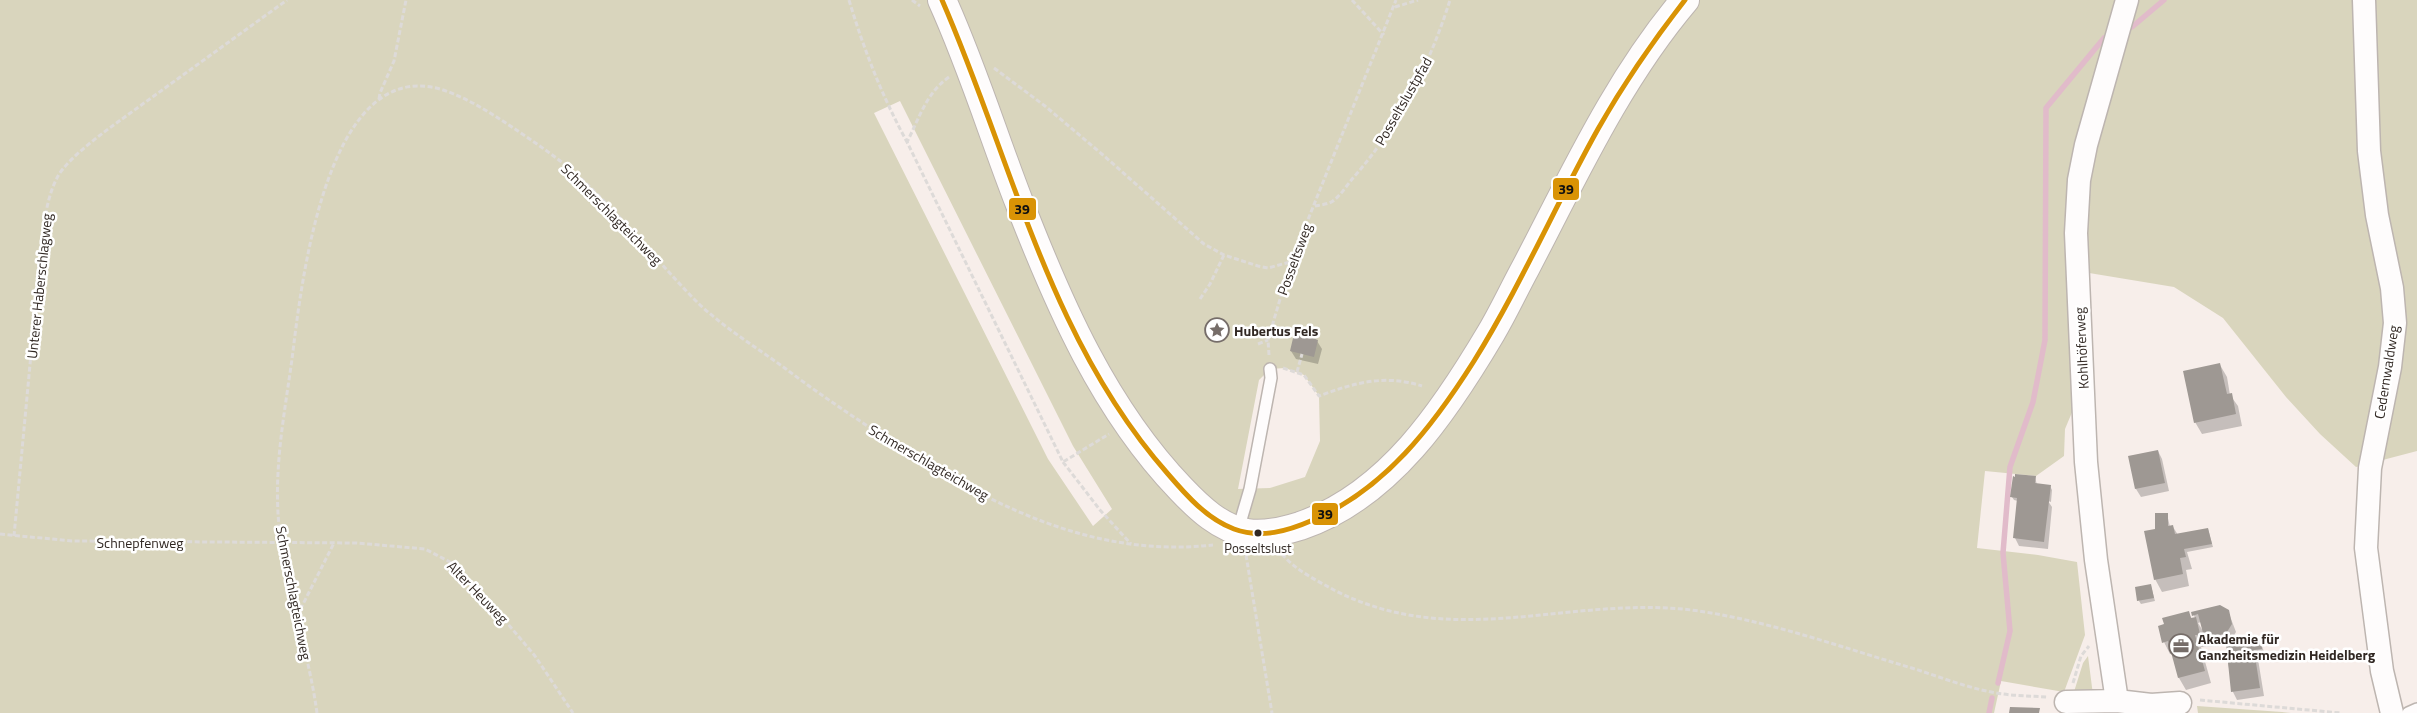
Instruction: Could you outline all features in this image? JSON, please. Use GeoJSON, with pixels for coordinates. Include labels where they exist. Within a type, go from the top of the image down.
{"type":"FeatureCollection","features":[{"type":"Feature","properties":{"kind":"street"},"geometry":{"type":"LineString","coordinates":[[942,0],[981,66],[1019,203],[1064,310],[1096,374],[1127,424],[1156,462],[1194,503],[1221,523],[1251,532],[1311,522],[1344,505],[1401,459],[1431,425],[1492,331],[1605,116],[1656,34],[1684,0]]}},
{"type":"Feature","properties":{"kind":"street","name":"Kohlhöferweg"},"geometry":{"type":"LineString","coordinates":[[2117,701],[2106,635],[2086,462],[2076,211],[2079,180],[2086,145],[2127,0]]}},
{"type":"Feature","properties":{"kind":"street","name":"Cedernwaldweg"},"geometry":{"type":"LineString","coordinates":[[2364,0],[2369,151],[2376,215],[2392,288],[2396,323],[2390,367],[2370,468],[2366,548],[2382,671],[2392,713]]}},
{"type":"Feature","properties":{"kind":"street"},"geometry":{"type":"LineString","coordinates":[[2067,700],[2117,701],[2149,709],[2180,703]]}},
{"type":"Feature","properties":{"kind":"lane"},"geometry":{"type":"LineString","coordinates":[[1251,532],[1250,489],[1271,378],[1270,369]]}},
{"type":"Feature","properties":{"kind":"lane"},"geometry":{"type":"LineString","coordinates":[[2408,713],[2417,709]]}},
{"type":"Feature","properties":{"kind":"path","name":"Unterer Haberschlagweg"},"geometry":{"type":"LineString","coordinates":[[14,536],[42,236],[50,199],[58,176],[96,139],[122,118],[287,0]]}},
{"type":"Feature","properties":{"kind":"path"},"geometry":{"type":"LineString","coordinates":[[379,99],[396,54],[406,0]]}},
{"type":"Feature","properties":{"kind":"path"},"geometry":{"type":"LineString","coordinates":[[849,0],[867,59],[885,102],[907,142],[1063,462],[1100,510],[1132,545]]}},
{"type":"Feature","properties":{"kind":"path"},"geometry":{"type":"LineString","coordinates":[[1352,0],[1384,35]]}},
{"type":"Feature","properties":{"kind":"path","name":"Posseltsweg"},"geometry":{"type":"LineString","coordinates":[[1270,369],[1268,340],[1291,262],[1384,35],[1396,0]]}},
{"type":"Feature","properties":{"kind":"path"},"geometry":{"type":"LineString","coordinates":[[1395,7],[1418,0]]}},
{"type":"Feature","properties":{"kind":"path","name":"Posseltslustpfad"},"geometry":{"type":"LineString","coordinates":[[1314,206],[1332,202],[1365,164],[1391,128],[1422,72],[1440,31],[1450,0]]}},
{"type":"Feature","properties":{"kind":"path"},"geometry":{"type":"LineString","coordinates":[[907,142],[920,112],[940,84],[948,78],[981,66],[1067,124],[1204,244],[1224,254],[1268,268],[1291,262]]}},
{"type":"Feature","properties":{"kind":"path","name":"Schmerschlagteichweg"},"geometry":{"type":"LineString","coordinates":[[317,713],[312,681],[281,542],[277,495],[279,455],[301,288],[316,215],[339,154],[362,118],[379,99],[400,89],[430,87],[460,97],[484,108],[574,173],[700,304],[833,405],[938,471],[1022,515],[1104,541],[1178,549],[1217,545],[1251,532]]}},
{"type":"Feature","properties":{"kind":"path"},"geometry":{"type":"LineString","coordinates":[[1200,299],[1210,284],[1224,254]]}},
{"type":"Feature","properties":{"kind":"path"},"geometry":{"type":"LineString","coordinates":[[1258,344],[1268,340]]}},
{"type":"Feature","properties":{"kind":"path"},"geometry":{"type":"LineString","coordinates":[[1297,372],[1302,354]]}},
{"type":"Feature","properties":{"kind":"path"},"geometry":{"type":"LineString","coordinates":[[1270,369],[1284,368],[1304,375],[1319,396],[1352,384],[1375,380],[1397,380],[1422,386]]}},
{"type":"Feature","properties":{"kind":"path"},"geometry":{"type":"LineString","coordinates":[[1063,462],[1127,424]]}},
{"type":"Feature","properties":{"kind":"path"},"geometry":{"type":"LineString","coordinates":[[1272,713],[1253,604],[1251,532],[1273,543],[1286,559],[1306,574],[1357,601],[1413,617],[1458,621],[1595,610],[1662,608],[1699,611],[1795,634],[2002,694],[2067,700],[2081,656],[2086,648],[2106,635]]}},
{"type":"Feature","properties":{"kind":"path","name":"Schnepfenweg"},"geometry":{"type":"LineString","coordinates":[[0,534],[72,541],[281,542]]}},
{"type":"Feature","properties":{"kind":"path","name":"Alter Heuweg"},"geometry":{"type":"LineString","coordinates":[[281,542],[414,546],[437,554],[452,563],[492,605],[535,656],[573,713]]}},
{"type":"Feature","properties":{"kind":"path"},"geometry":{"type":"LineString","coordinates":[[297,617],[334,543]]}},
{"type":"Feature","properties":{"kind":"path"},"geometry":{"type":"LineString","coordinates":[[2180,703],[2216,700],[2341,713]]}},
{"type":"Feature","properties":{"kind":"shaded area"},"geometry":{"type":"Polygon","coordinates":[[[0,0],[2417,0],[2417,451],[2356,467],[2320,434],[2286,397],[2223,318],[2174,287],[2071,270],[2073,410],[2065,429],[2064,456],[2036,476],[1985,471],[1977,548],[2038,555],[2077,562],[2085,635],[2064,692],[2001,681],[1994,713],[0,713],[0,0]],[[900,101],[874,113],[1048,459],[1093,526],[1112,509],[1073,446],[900,101]],[[1285,368],[1270,369],[1259,380],[1238,489],[1270,488],[1305,477],[1320,441],[1319,396],[1304,375],[1285,368]]]}},
{"type":"Feature","properties":{"kind":"shaded area"},"geometry":{"type":"Polygon","coordinates":[[[2088,656],[2093,695],[2073,695],[2083,663],[2088,656]]]}},
{"type":"Feature","properties":{"kind":"shaded area"},"geometry":{"type":"Polygon","coordinates":[[[2197,706],[2282,712],[2291,713],[2198,713],[2197,706]]]}},
{"type":"Feature","properties":{"kind":"building"},"geometry":{"type":"Polygon","coordinates":[[[1304,330],[1313,332],[1311,338],[1318,340],[1314,357],[1290,351],[1294,334],[1302,336],[1304,330]]]}},
{"type":"Feature","properties":{"kind":"building"},"geometry":{"type":"Polygon","coordinates":[[[2220,363],[2227,394],[2232,393],[2236,414],[2194,423],[2183,371],[2220,363]]]}},
{"type":"Feature","properties":{"kind":"building"},"geometry":{"type":"Polygon","coordinates":[[[2158,450],[2165,483],[2135,489],[2128,456],[2158,450]]]}},
{"type":"Feature","properties":{"kind":"building"},"geometry":{"type":"Polygon","coordinates":[[[2015,474],[2036,476],[2035,483],[2051,485],[2044,542],[2013,538],[2017,498],[2010,497],[2013,476],[2015,477],[2015,474]]]}},
{"type":"Feature","properties":{"kind":"building"},"geometry":{"type":"Polygon","coordinates":[[[2155,513],[2168,513],[2168,526],[2173,525],[2175,534],[2208,528],[2212,544],[2184,549],[2186,557],[2180,558],[2183,574],[2154,580],[2144,531],[2155,529],[2155,513]]]}},
{"type":"Feature","properties":{"kind":"building"},"geometry":{"type":"Polygon","coordinates":[[[2151,584],[2154,598],[2137,601],[2135,587],[2151,584]]]}},
{"type":"Feature","properties":{"kind":"building"},"geometry":{"type":"Polygon","coordinates":[[[2220,605],[2229,610],[2232,624],[2227,632],[2208,640],[2204,638],[2198,639],[2197,635],[2195,635],[2205,671],[2178,678],[2168,641],[2162,643],[2158,626],[2164,624],[2162,618],[2189,611],[2191,618],[2196,617],[2200,634],[2203,633],[2198,614],[2192,616],[2191,612],[2220,605]]]}},
{"type":"Feature","properties":{"kind":"building"},"geometry":{"type":"Polygon","coordinates":[[[2261,639],[2262,649],[2254,650],[2260,688],[2231,692],[2226,643],[2261,639]]]}},
{"type":"Feature","properties":{"kind":"building"},"geometry":{"type":"Polygon","coordinates":[[[2010,707],[2040,708],[2039,713],[2009,713],[2010,707]]]}},
{"type":"Feature","properties":{"kind":"waterway"},"geometry":{"type":"LineString","coordinates":[[2132,27],[2164,0]]}},
{"type":"Feature","properties":{"kind":"waterway"},"geometry":{"type":"LineString","coordinates":[[1998,683],[2010,631],[2003,553],[2010,467],[2033,402],[2045,340],[2046,108],[2104,38]]}},
{"type":"Feature","properties":{"kind":"waterway"},"geometry":{"type":"LineString","coordinates":[[1989,713],[1992,698]]}},
{"type":"Feature","properties":{"kind":"transit line","name":"39"},"geometry":{"type":"LineString","coordinates":[[942,0],[1037,247],[1063,307],[1092,366],[1127,422],[1168,474],[1190,498],[1206,513],[1224,525],[1244,532],[1254,533],[1274,532],[1294,527],[1339,507],[1385,473],[1424,432],[1442,409],[1491,333],[1582,158],[1618,95],[1685,0]]}},
{"type":"Feature","properties":{"kind":"place","name":"Hubertus Fels"},"geometry":{"type":"Point","coordinates":[1217,330]}},
{"type":"Feature","properties":{"kind":"place","name":"Posseltslust"},"geometry":{"type":"Point","coordinates":[1258,533]}},
{"type":"Feature","properties":{"kind":"place","name":"Akademie für Ganzheitsmedizin Heidelberg"},"geometry":{"type":"Point","coordinates":[2181,646]}}]}
